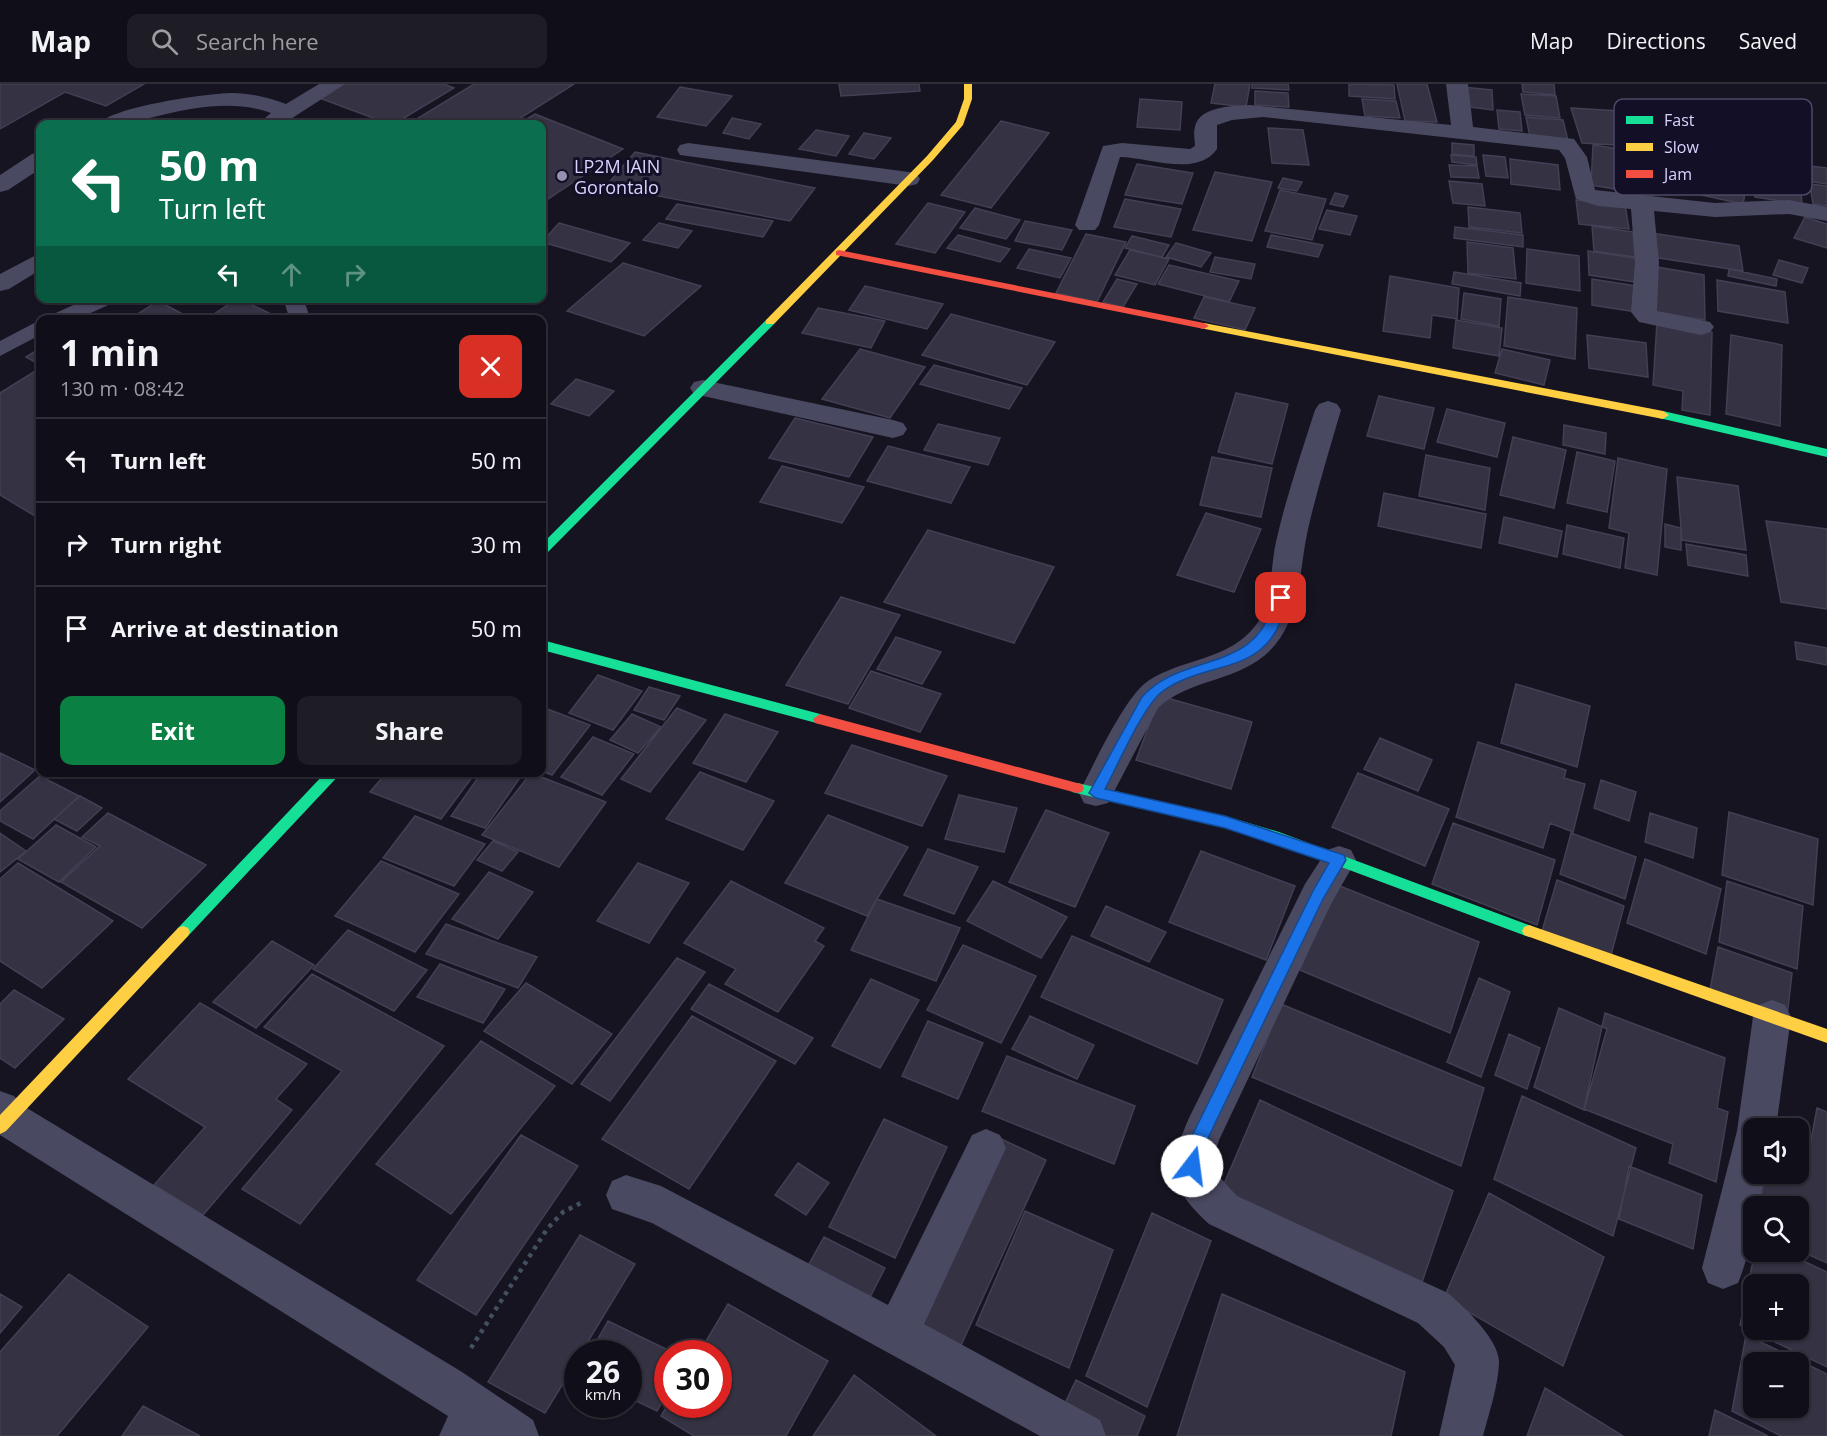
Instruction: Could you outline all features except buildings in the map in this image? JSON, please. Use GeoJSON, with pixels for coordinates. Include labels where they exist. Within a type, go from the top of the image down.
{"type":"FeatureCollection","features":[{"type":"Feature","properties":{"kind":"street"},"geometry":{"type":"LineString","coordinates":[[275,120],[334,84]]}},
{"type":"Feature","properties":{"kind":"street"},"geometry":{"type":"LineString","coordinates":[[546,547],[839,253],[909,179],[960,123],[968,99],[968,84]]}},
{"type":"Feature","properties":{"kind":"street"},"geometry":{"type":"LineString","coordinates":[[1457,84],[1463,133]]}},
{"type":"Feature","properties":{"kind":"street"},"geometry":{"type":"LineString","coordinates":[[123,120],[153,111],[219,100],[245,100],[288,112]]}},
{"type":"Feature","properties":{"kind":"street"},"geometry":{"type":"LineString","coordinates":[[1087,225],[1111,151],[1129,149],[1192,158],[1206,149],[1206,124],[1217,117],[1237,112],[1263,111],[1566,144],[1576,157],[1584,194],[1598,200],[1715,210],[1789,207],[1827,214]]}},
{"type":"Feature","properties":{"kind":"street"},"geometry":{"type":"LineString","coordinates":[[688,150],[909,179]]}},
{"type":"Feature","properties":{"kind":"street"},"geometry":{"type":"LineString","coordinates":[[0,185],[36,162]]}},
{"type":"Feature","properties":{"kind":"street"},"geometry":{"type":"LineString","coordinates":[[1642,205],[1647,262],[1644,312],[1648,317],[1701,327]]}},
{"type":"Feature","properties":{"kind":"street"},"geometry":{"type":"LineString","coordinates":[[839,253],[1128,313],[1487,378],[1827,453]]}},
{"type":"Feature","properties":{"kind":"street"},"geometry":{"type":"LineString","coordinates":[[1,283],[36,262]]}},
{"type":"Feature","properties":{"kind":"street"},"geometry":{"type":"LineString","coordinates":[[703,388],[893,429]]}},
{"type":"Feature","properties":{"kind":"street"},"geometry":{"type":"LineString","coordinates":[[1096,793],[1146,700],[1157,688],[1177,678],[1229,662],[1249,651],[1263,638],[1278,612],[1290,542],[1328,410]]}},
{"type":"Feature","properties":{"kind":"street"},"geometry":{"type":"LineString","coordinates":[[546,646],[1096,793],[1225,822],[1339,860],[1609,961],[1827,1036]]}},
{"type":"Feature","properties":{"kind":"street"},"geometry":{"type":"LineString","coordinates":[[330,777],[3,1118],[461,1411],[517,1436]]}},
{"type":"Feature","properties":{"kind":"street"},"geometry":{"type":"LineString","coordinates":[[1339,860],[1318,895],[1203,1131],[1195,1148],[1192,1166],[1202,1192],[1223,1210],[1432,1308],[1459,1332],[1478,1361],[1461,1436]]}},
{"type":"Feature","properties":{"kind":"street"},"geometry":{"type":"LineString","coordinates":[[1757,1118],[1772,1017]]}},
{"type":"Feature","properties":{"kind":"street"},"geometry":{"type":"LineString","coordinates":[[897,1333],[986,1148]]}},
{"type":"Feature","properties":{"kind":"street"},"geometry":{"type":"LineString","coordinates":[[1723,1268],[1743,1184]]}},
{"type":"Feature","properties":{"kind":"street"},"geometry":{"type":"LineString","coordinates":[[626,1195],[661,1206],[1084,1436]]}},
{"type":"Feature","properties":{"kind":"lane"},"geometry":{"type":"LineString","coordinates":[[68,315],[96,303]]}},
{"type":"Feature","properties":{"kind":"lane"},"geometry":{"type":"LineString","coordinates":[[0,350],[36,328]]}},
{"type":"Feature","properties":{"kind":"path"},"geometry":{"type":"LineString","coordinates":[[461,1411],[548,1229],[563,1212],[587,1201],[603,1196],[626,1195]]}},
{"type":"Feature","properties":{"kind":"traffic: fast"},"geometry":{"type":"LineString","coordinates":[[546,547],[770,322]]}},
{"type":"Feature","properties":{"kind":"traffic: fast"},"geometry":{"type":"LineString","coordinates":[[1663,415],[1827,453]]}},
{"type":"Feature","properties":{"kind":"traffic: fast"},"geometry":{"type":"LineString","coordinates":[[546,646],[820,719]]}},
{"type":"Feature","properties":{"kind":"traffic: fast"},"geometry":{"type":"LineString","coordinates":[[183,932],[330,777]]}},
{"type":"Feature","properties":{"kind":"traffic: fast"},"geometry":{"type":"LineString","coordinates":[[1077,788],[1225,822],[1279,838],[1529,931]]}},
{"type":"Feature","properties":{"kind":"traffic: slow"},"geometry":{"type":"LineString","coordinates":[[770,322],[930,158],[960,123],[968,99],[968,84]]}},
{"type":"Feature","properties":{"kind":"traffic: slow"},"geometry":{"type":"LineString","coordinates":[[1204,326],[1663,415]]}},
{"type":"Feature","properties":{"kind":"traffic: slow"},"geometry":{"type":"LineString","coordinates":[[1529,931],[1827,1036]]}},
{"type":"Feature","properties":{"kind":"traffic: slow"},"geometry":{"type":"LineString","coordinates":[[0,1126],[183,932]]}},
{"type":"Feature","properties":{"kind":"traffic: jam"},"geometry":{"type":"LineString","coordinates":[[839,253],[1204,326]]}},
{"type":"Feature","properties":{"kind":"traffic: jam"},"geometry":{"type":"LineString","coordinates":[[820,719],[1077,788]]}},
{"type":"Feature","properties":{"kind":"place","name":"LP2M IAIN Gorontalo"},"geometry":{"type":"Point","coordinates":[562,176]}},
{"type":"Feature","properties":{"kind":"route"},"geometry":{"type":"LineString","coordinates":[[1192,1166],[1195,1148],[1203,1131],[1318,895],[1339,860],[1279,838],[1225,822],[1096,793],[1146,700],[1157,688],[1177,678],[1229,662],[1249,651],[1263,638],[1278,612],[1281,598]]}}]}
